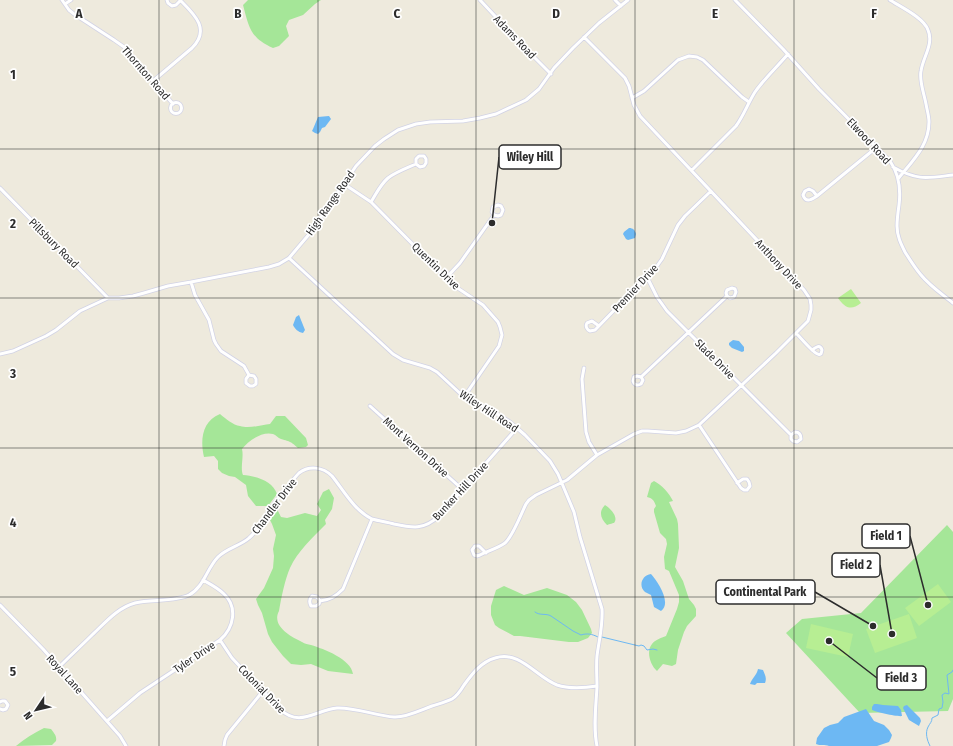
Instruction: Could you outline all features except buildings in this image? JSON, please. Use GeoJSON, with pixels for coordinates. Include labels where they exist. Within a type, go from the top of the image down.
{"type":"FeatureCollection","features":[{"type":"Feature","properties":{"kind":"street","name":"Thornton Road"},"geometry":{"type":"LineString","coordinates":[[62,0],[69,10],[76,16],[122,45],[173,104]]}},
{"type":"Feature","properties":{"kind":"street"},"geometry":{"type":"LineString","coordinates":[[65,4],[71,0]]}},
{"type":"Feature","properties":{"kind":"street"},"geometry":{"type":"LineString","coordinates":[[153,81],[196,44],[201,30],[195,16],[180,0],[176,5],[172,6],[167,0]]}},
{"type":"Feature","properties":{"kind":"street","name":"Adams Road"},"geometry":{"type":"LineString","coordinates":[[480,0],[551,74]]}},
{"type":"Feature","properties":{"kind":"street"},"geometry":{"type":"LineString","coordinates":[[615,0],[621,6]]}},
{"type":"Feature","properties":{"kind":"street","name":"High Range Road"},"geometry":{"type":"LineString","coordinates":[[0,354],[46,336],[59,328],[80,311],[108,298],[119,298],[144,294],[168,286],[279,264],[289,258],[308,236],[356,166],[379,142],[408,126],[422,123],[463,121],[480,118],[496,114],[531,97],[564,57],[584,37],[628,0]]}},
{"type":"Feature","properties":{"kind":"street","name":"Elwood Road"},"geometry":{"type":"LineString","coordinates":[[735,0],[788,54],[819,89],[877,147],[894,167],[898,179],[900,194],[897,224],[900,240],[910,260],[920,274],[929,284],[953,302]]}},
{"type":"Feature","properties":{"kind":"street"},"geometry":{"type":"LineString","coordinates":[[890,0],[922,21],[928,28],[930,36],[930,44],[920,74],[928,116],[928,132],[920,152],[898,179]]}},
{"type":"Feature","properties":{"kind":"street","name":"Anthony Drive"},"geometry":{"type":"LineString","coordinates":[[486,553],[504,543],[512,535],[526,504],[531,498],[538,493],[567,480],[597,455],[640,432],[648,431],[676,433],[686,431],[699,425],[776,353],[808,321],[810,316],[811,305],[807,294],[640,116],[635,108],[628,83],[584,37]]}},
{"type":"Feature","properties":{"kind":"street"},"geometry":{"type":"LineString","coordinates":[[692,170],[736,126],[761,84],[788,54]]}},
{"type":"Feature","properties":{"kind":"street"},"geometry":{"type":"LineString","coordinates":[[632,98],[644,91],[678,60],[693,56],[703,60],[749,102]]}},
{"type":"Feature","properties":{"kind":"street"},"geometry":{"type":"LineString","coordinates":[[817,196],[877,147]]}},
{"type":"Feature","properties":{"kind":"street"},"geometry":{"type":"LineString","coordinates":[[370,202],[388,178],[397,172],[416,164]]}},
{"type":"Feature","properties":{"kind":"street"},"geometry":{"type":"LineString","coordinates":[[894,167],[903,173],[920,178],[934,178],[953,175]]}},
{"type":"Feature","properties":{"kind":"street","name":"Quentin Drive"},"geometry":{"type":"LineString","coordinates":[[344,184],[370,202],[446,278],[458,289],[485,307],[498,322],[502,332],[498,348],[464,397]]}},
{"type":"Feature","properties":{"kind":"street","name":"Pillsbury Road"},"geometry":{"type":"LineString","coordinates":[[0,188],[108,298]]}},
{"type":"Feature","properties":{"kind":"street","name":"Premier Drive"},"geometry":{"type":"LineString","coordinates":[[600,326],[660,262],[681,220],[711,191]]}},
{"type":"Feature","properties":{"kind":"street"},"geometry":{"type":"LineString","coordinates":[[446,278],[463,260],[494,215]]}},
{"type":"Feature","properties":{"kind":"street","name":"Wiley Hill Road"},"geometry":{"type":"LineString","coordinates":[[289,258],[393,354],[403,360],[430,368],[437,372],[464,397],[501,416],[517,428],[556,469],[576,518],[580,537],[602,609],[602,632],[597,659],[595,720],[596,746]]}},
{"type":"Feature","properties":{"kind":"street","name":"Slade Drive"},"geometry":{"type":"LineString","coordinates":[[646,277],[663,306],[791,435]]}},
{"type":"Feature","properties":{"kind":"street"},"geometry":{"type":"LineString","coordinates":[[191,282],[195,295],[209,320],[216,344],[221,350],[244,366],[249,375]]}},
{"type":"Feature","properties":{"kind":"street"},"geometry":{"type":"LineString","coordinates":[[641,377],[727,296]]}},
{"type":"Feature","properties":{"kind":"street"},"geometry":{"type":"LineString","coordinates":[[796,333],[812,350]]}},
{"type":"Feature","properties":{"kind":"street"},"geometry":{"type":"LineString","coordinates":[[584,368],[582,379],[586,432],[589,442],[597,455]]}},
{"type":"Feature","properties":{"kind":"street","name":"Mont Vernon Drive"},"geometry":{"type":"LineString","coordinates":[[370,406],[462,489]]}},
{"type":"Feature","properties":{"kind":"street"},"geometry":{"type":"LineString","coordinates":[[699,425],[737,483]]}},
{"type":"Feature","properties":{"kind":"street","name":"Bunker Hill Drive"},"geometry":{"type":"LineString","coordinates":[[372,519],[412,527],[428,524],[435,519],[517,428]]}},
{"type":"Feature","properties":{"kind":"street","name":"Chandler Drive"},"geometry":{"type":"LineString","coordinates":[[59,667],[109,618],[122,608],[136,603],[186,596],[195,590],[219,556],[243,542],[254,533],[271,508],[294,479],[299,473],[307,469],[318,468],[328,472],[358,509],[372,519]]}},
{"type":"Feature","properties":{"kind":"street"},"geometry":{"type":"LineString","coordinates":[[320,601],[334,597],[342,589],[372,519]]}},
{"type":"Feature","properties":{"kind":"street","name":"Tyler Drive"},"geometry":{"type":"LineString","coordinates":[[107,721],[140,693],[220,640],[226,634],[231,626],[233,618],[232,607],[224,593],[203,580]]}},
{"type":"Feature","properties":{"kind":"street","name":"Royal Lane"},"geometry":{"type":"LineString","coordinates":[[0,605],[59,667],[123,739],[126,746]]}},
{"type":"Feature","properties":{"kind":"street","name":"Colonial Drive"},"geometry":{"type":"LineString","coordinates":[[220,640],[229,653],[282,711],[289,716],[302,718],[337,708],[398,717],[451,699],[458,694],[483,664],[496,657],[504,656],[518,659],[558,685],[566,687],[597,686]]}},
{"type":"Feature","properties":{"kind":"street"},"geometry":{"type":"LineString","coordinates":[[224,746],[224,740],[227,735],[263,691]]}},
{"type":"Feature","properties":{"kind":"street"},"geometry":{"type":"LineString","coordinates":[[0,702],[2,700],[5,701],[8,705],[4,710],[0,709]]}},
{"type":"Feature","properties":{"kind":"green space"},"geometry":{"type":"Polygon","coordinates":[[[248,0],[321,0],[303,15],[289,20],[286,26],[289,36],[279,46],[273,48],[259,40],[249,26],[243,5],[248,0]]]}},
{"type":"Feature","properties":{"kind":"green space"},"geometry":{"type":"Polygon","coordinates":[[[851,289],[861,303],[851,308],[843,304],[838,298],[851,289]]]}},
{"type":"Feature","properties":{"kind":"green space"},"geometry":{"type":"Polygon","coordinates":[[[220,414],[230,422],[244,427],[270,424],[276,416],[285,416],[306,438],[308,445],[306,447],[298,448],[290,442],[269,433],[260,435],[242,449],[243,475],[263,480],[275,489],[277,494],[268,506],[256,506],[248,496],[246,485],[235,477],[222,473],[218,469],[218,461],[214,456],[204,457],[202,444],[206,426],[209,421],[220,414]]]}},
{"type":"Feature","properties":{"kind":"green space"},"geometry":{"type":"Polygon","coordinates":[[[654,481],[665,490],[673,501],[669,502],[677,519],[679,548],[675,567],[683,581],[689,599],[696,609],[696,616],[684,632],[678,650],[676,664],[672,666],[663,664],[657,671],[652,665],[649,650],[655,641],[666,636],[677,609],[679,595],[669,571],[665,569],[664,557],[667,544],[666,539],[660,533],[654,512],[656,506],[653,500],[647,497],[651,483],[654,481]]]}},
{"type":"Feature","properties":{"kind":"green space"},"geometry":{"type":"Polygon","coordinates":[[[329,489],[334,498],[332,509],[325,520],[326,524],[301,550],[293,562],[286,578],[277,616],[280,626],[288,634],[304,643],[336,655],[347,664],[353,674],[328,671],[311,664],[291,664],[272,642],[256,599],[264,588],[273,568],[273,549],[276,535],[269,518],[270,514],[276,507],[281,517],[287,518],[305,513],[317,516],[321,510],[317,504],[323,492],[329,489]]]}},
{"type":"Feature","properties":{"kind":"green space"},"geometry":{"type":"Polygon","coordinates":[[[605,505],[615,515],[614,523],[607,525],[602,518],[601,513],[605,505]]]}},
{"type":"Feature","properties":{"kind":"green space"},"geometry":{"type":"Polygon","coordinates":[[[947,525],[953,532],[953,699],[948,711],[860,713],[786,633],[802,619],[861,613],[947,525]]]}},
{"type":"Feature","properties":{"kind":"green space"},"geometry":{"type":"Polygon","coordinates":[[[938,584],[951,602],[919,626],[905,608],[938,584]]]}},
{"type":"Feature","properties":{"kind":"green space"},"geometry":{"type":"Polygon","coordinates":[[[504,586],[524,595],[547,588],[567,595],[576,602],[582,610],[592,633],[588,638],[578,642],[569,642],[514,636],[499,628],[495,625],[491,615],[491,606],[496,590],[504,586]]]}},
{"type":"Feature","properties":{"kind":"green space"},"geometry":{"type":"Polygon","coordinates":[[[909,614],[917,638],[875,653],[866,629],[909,614]]]}},
{"type":"Feature","properties":{"kind":"green space"},"geometry":{"type":"Polygon","coordinates":[[[811,624],[853,634],[848,657],[806,648],[811,624]]]}},
{"type":"Feature","properties":{"kind":"green space"},"geometry":{"type":"Polygon","coordinates":[[[44,728],[51,729],[55,735],[56,741],[52,745],[16,746],[29,736],[44,728]]]}},
{"type":"Feature","properties":{"kind":"water"},"geometry":{"type":"Polygon","coordinates":[[[329,116],[331,119],[318,134],[312,131],[318,117],[329,116]]]}},
{"type":"Feature","properties":{"kind":"water"},"geometry":{"type":"Polygon","coordinates":[[[629,228],[632,228],[636,234],[635,238],[628,240],[623,234],[629,228]]]}},
{"type":"Feature","properties":{"kind":"water"},"geometry":{"type":"Polygon","coordinates":[[[299,315],[305,330],[303,333],[297,330],[293,325],[296,317],[299,315]]]}},
{"type":"Feature","properties":{"kind":"water"},"geometry":{"type":"Polygon","coordinates":[[[733,340],[739,341],[744,347],[744,351],[742,352],[732,348],[729,345],[729,343],[733,340]]]}},
{"type":"Feature","properties":{"kind":"water"},"geometry":{"type":"Polygon","coordinates":[[[651,574],[663,592],[665,598],[664,607],[661,611],[654,607],[651,595],[643,590],[641,584],[645,576],[651,574]]]}},
{"type":"Feature","properties":{"kind":"water"},"geometry":{"type":"Polygon","coordinates":[[[758,669],[763,670],[766,678],[765,683],[757,683],[755,685],[750,684],[757,673],[758,669]]]}},
{"type":"Feature","properties":{"kind":"water"},"geometry":{"type":"Polygon","coordinates":[[[874,704],[898,706],[901,710],[902,716],[872,710],[874,704]]]}},
{"type":"Feature","properties":{"kind":"water"},"geometry":{"type":"Polygon","coordinates":[[[907,705],[920,718],[921,721],[919,726],[909,720],[903,708],[907,705]]]}},
{"type":"Feature","properties":{"kind":"water"},"geometry":{"type":"Polygon","coordinates":[[[866,709],[874,721],[884,725],[889,730],[892,735],[889,742],[877,746],[829,746],[816,744],[817,738],[824,728],[838,723],[844,717],[866,709]]]}},
{"type":"Feature","properties":{"kind":"waterway"},"geometry":{"type":"LineString","coordinates":[[535,612],[551,616],[581,635],[590,634],[598,637]]}},
{"type":"Feature","properties":{"kind":"waterway"},"geometry":{"type":"LineString","coordinates":[[602,637],[639,646],[641,645],[647,650],[657,650]]}},
{"type":"Feature","properties":{"kind":"waterway"},"geometry":{"type":"LineString","coordinates":[[930,746],[927,736],[927,729],[932,718],[938,715],[939,709],[942,708],[942,695],[945,693],[949,694],[947,675],[953,670]]}},
{"type":"Feature","properties":{"kind":"place","name":"Wiley Hill"},"geometry":{"type":"Point","coordinates":[492,223]}},
{"type":"Feature","properties":{"kind":"place","name":"Field 1"},"geometry":{"type":"Point","coordinates":[928,605]}},
{"type":"Feature","properties":{"kind":"place","name":"Continental Park"},"geometry":{"type":"Point","coordinates":[873,626]}},
{"type":"Feature","properties":{"kind":"place","name":"Field 2"},"geometry":{"type":"Point","coordinates":[892,634]}},
{"type":"Feature","properties":{"kind":"place","name":"Field 3"},"geometry":{"type":"Point","coordinates":[829,641]}}]}
